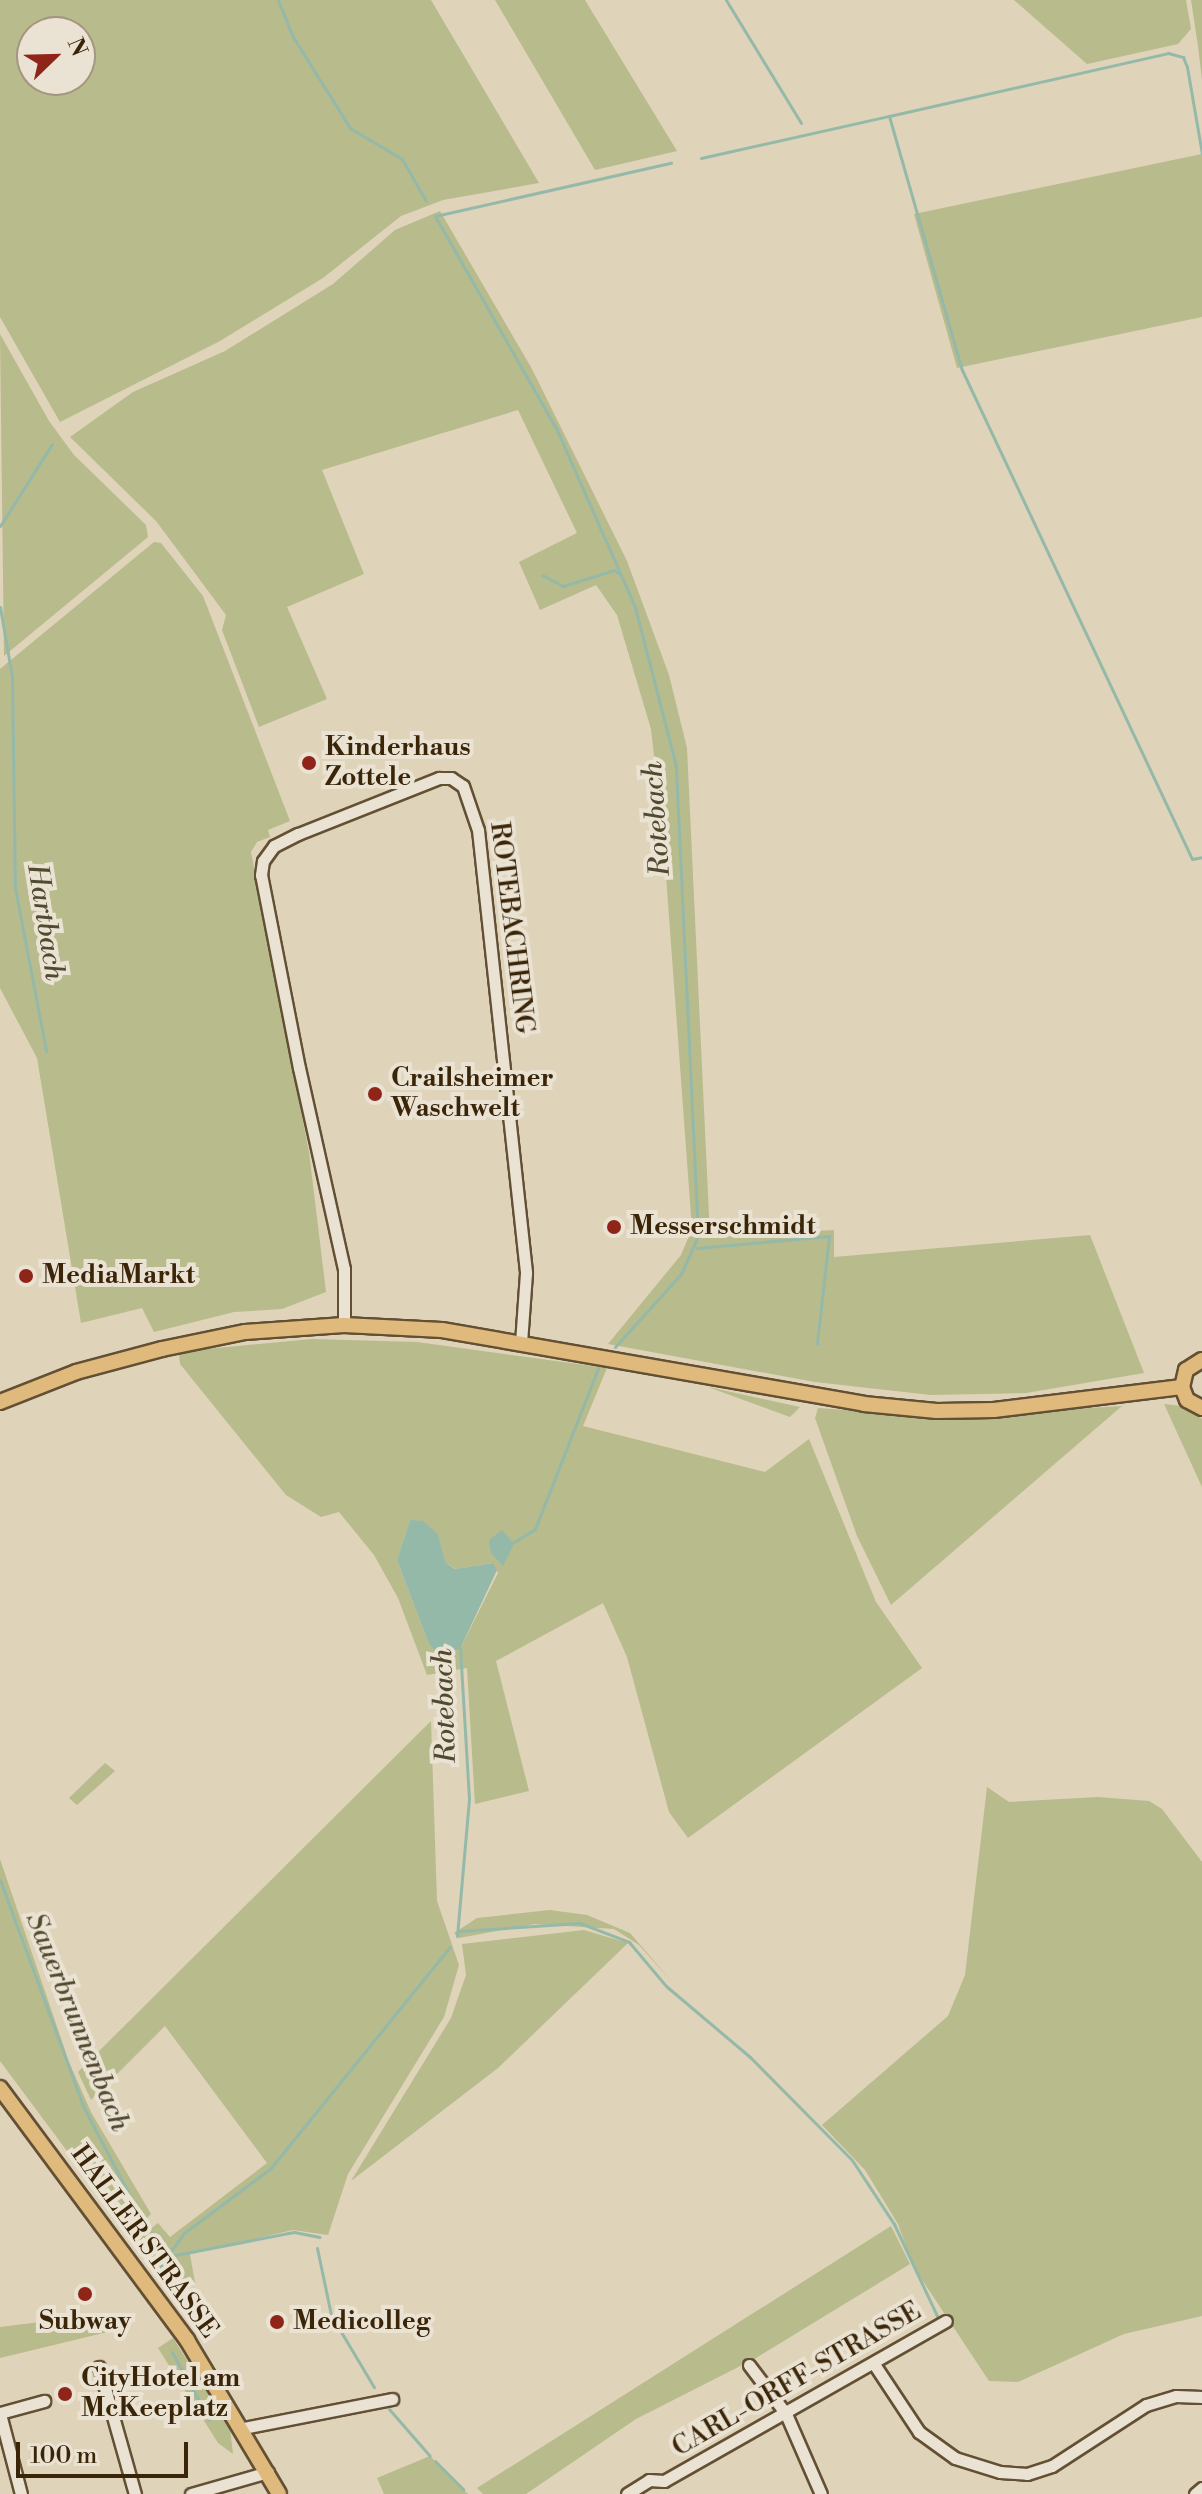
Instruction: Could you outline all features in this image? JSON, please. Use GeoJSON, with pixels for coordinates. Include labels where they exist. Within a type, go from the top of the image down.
{"type":"FeatureCollection","features":[{"type":"Feature","properties":{"kind":"main road"},"geometry":{"type":"LineString","coordinates":[[0,1402],[76,1372],[162,1349],[245,1332],[344,1325],[442,1330],[864,1404],[937,1411],[994,1410],[1182,1387]]}},
{"type":"Feature","properties":{"kind":"main road"},"geometry":{"type":"LineString","coordinates":[[1202,1360],[1186,1370],[1182,1387],[1187,1400],[1202,1408]]}},
{"type":"Feature","properties":{"kind":"main road","name":"HALLER STRASSE"},"geometry":{"type":"LineString","coordinates":[[0,2088],[143,2277],[243,2428],[279,2494]]}},
{"type":"Feature","properties":{"kind":"street","name":"ROTEBACHRING"},"geometry":{"type":"LineString","coordinates":[[344,1325],[344,1269],[296,1053],[261,875],[263,861],[274,846],[298,834],[439,778],[451,778],[463,786],[478,830],[526,1273],[521,1342]]}},
{"type":"Feature","properties":{"kind":"street","name":"CARL-ORFF-STRASSE"},"geometry":{"type":"LineString","coordinates":[[627,2494],[649,2480],[664,2481],[946,2321]]}},
{"type":"Feature","properties":{"kind":"street"},"geometry":{"type":"LineString","coordinates":[[874,2364],[919,2432],[955,2458],[1000,2472],[1027,2474],[1052,2466],[1146,2405],[1176,2396],[1202,2397]]}},
{"type":"Feature","properties":{"kind":"street"},"geometry":{"type":"LineString","coordinates":[[749,2365],[786,2414],[821,2494]]}},
{"type":"Feature","properties":{"kind":"street"},"geometry":{"type":"LineString","coordinates":[[99,2367],[135,2494]]}},
{"type":"Feature","properties":{"kind":"street"},"geometry":{"type":"LineString","coordinates":[[243,2428],[392,2399]]}},
{"type":"Feature","properties":{"kind":"street"},"geometry":{"type":"LineString","coordinates":[[21,2494],[0,2414],[44,2401]]}},
{"type":"Feature","properties":{"kind":"street"},"geometry":{"type":"LineString","coordinates":[[191,2494],[268,2472]]}},
{"type":"Feature","properties":{"kind":"street"},"geometry":{"type":"LineString","coordinates":[[1195,2494],[1202,2488]]}},
{"type":"Feature","properties":{"kind":"shaded area"},"geometry":{"type":"Polygon","coordinates":[[[0,0],[431,0],[539,183],[443,200],[401,216],[323,278],[220,341],[60,422],[0,317],[0,0]]]}},
{"type":"Feature","properties":{"kind":"shaded area"},"geometry":{"type":"Polygon","coordinates":[[[495,0],[585,0],[677,151],[595,170],[495,0]]]}},
{"type":"Feature","properties":{"kind":"shaded area"},"geometry":{"type":"Polygon","coordinates":[[[1014,0],[1186,0],[1191,29],[1178,44],[1087,64],[1014,0]]]}},
{"type":"Feature","properties":{"kind":"shaded area"},"geometry":{"type":"Polygon","coordinates":[[[1191,0],[1202,0],[1202,80],[1198,46],[1191,0]]]}},
{"type":"Feature","properties":{"kind":"shaded area"},"geometry":{"type":"Polygon","coordinates":[[[1202,154],[1202,317],[957,368],[914,214],[1202,154]]]}},
{"type":"Feature","properties":{"kind":"shaded area"},"geometry":{"type":"Polygon","coordinates":[[[440,211],[532,369],[627,561],[669,675],[687,748],[710,1237],[834,1230],[834,1257],[1090,1235],[1144,1373],[1026,1393],[931,1395],[815,1382],[608,1344],[681,1255],[692,1229],[663,835],[651,729],[617,615],[596,585],[540,610],[519,562],[577,533],[518,410],[322,470],[364,574],[287,607],[327,699],[259,727],[222,630],[226,615],[156,521],[70,437],[133,392],[225,351],[333,284],[395,230],[440,211]]]}},
{"type":"Feature","properties":{"kind":"shaded area"},"geometry":{"type":"Polygon","coordinates":[[[0,334],[49,421],[74,455],[146,525],[148,537],[4,656],[0,334]]]}},
{"type":"Feature","properties":{"kind":"shaded area"},"geometry":{"type":"Polygon","coordinates":[[[154,542],[161,543],[203,596],[290,821],[268,830],[270,837],[257,842],[251,852],[309,1152],[326,1292],[282,1309],[234,1312],[154,1332],[142,1308],[81,1323],[37,1058],[0,988],[0,669],[154,542]]]}},
{"type":"Feature","properties":{"kind":"shaded area"},"geometry":{"type":"Polygon","coordinates":[[[312,1339],[417,1342],[607,1368],[583,1426],[765,1472],[809,1439],[876,1602],[922,1668],[688,1838],[669,1812],[627,1657],[603,1603],[496,1661],[529,1791],[475,1804],[467,1668],[427,1675],[398,1598],[374,1555],[339,1512],[321,1517],[286,1495],[180,1364],[179,1354],[312,1339]],[[410,1520],[397,1560],[429,1644],[460,1649],[498,1573],[492,1563],[456,1569],[446,1563],[438,1534],[410,1520]]]}},
{"type":"Feature","properties":{"kind":"shaded area"},"geometry":{"type":"Polygon","coordinates":[[[708,1387],[800,1407],[790,1417],[708,1387]]]}},
{"type":"Feature","properties":{"kind":"shaded area"},"geometry":{"type":"Polygon","coordinates":[[[1164,1404],[1190,1407],[1202,1419],[1202,1487],[1164,1404]]]}},
{"type":"Feature","properties":{"kind":"shaded area"},"geometry":{"type":"Polygon","coordinates":[[[1122,1406],[891,1605],[857,1536],[815,1418],[818,1408],[942,1417],[1122,1406]]]}},
{"type":"Feature","properties":{"kind":"shaded area"},"geometry":{"type":"Polygon","coordinates":[[[410,1520],[423,1521],[438,1534],[446,1563],[455,1569],[493,1563],[497,1570],[460,1649],[438,1653],[429,1644],[397,1560],[410,1520]]]}},
{"type":"Feature","properties":{"kind":"shaded area"},"geometry":{"type":"Polygon","coordinates":[[[502,1530],[514,1544],[503,1566],[491,1553],[489,1540],[502,1530]]]}},
{"type":"Feature","properties":{"kind":"shaded area"},"geometry":{"type":"Polygon","coordinates":[[[431,1721],[437,1901],[459,1965],[444,2017],[348,2174],[328,2235],[293,2230],[190,2254],[195,2283],[176,2298],[138,2239],[158,2223],[170,2237],[267,2163],[165,2026],[91,2100],[78,2072],[431,1721]]]}},
{"type":"Feature","properties":{"kind":"shaded area"},"geometry":{"type":"Polygon","coordinates":[[[105,1763],[115,1771],[77,1805],[69,1798],[105,1763]]]}},
{"type":"Feature","properties":{"kind":"shaded area"},"geometry":{"type":"Polygon","coordinates":[[[987,1787],[1009,1802],[1098,1797],[1149,1801],[1162,1809],[1202,1862],[1202,2316],[1124,2334],[1018,2382],[989,2381],[913,2266],[898,2224],[865,2170],[822,2125],[948,2016],[965,1975],[987,1787]]]}},
{"type":"Feature","properties":{"kind":"shaded area"},"geometry":{"type":"Polygon","coordinates":[[[0,1859],[69,2062],[91,2112],[151,2214],[137,2228],[110,2192],[73,2159],[0,2061],[0,1859]]]}},
{"type":"Feature","properties":{"kind":"shaded area"},"geometry":{"type":"Polygon","coordinates":[[[550,1910],[587,1915],[630,1933],[674,1984],[639,1945],[614,1929],[535,1924],[459,1938],[454,1933],[477,1918],[550,1910]]]}},
{"type":"Feature","properties":{"kind":"shaded area"},"geometry":{"type":"Polygon","coordinates":[[[584,1930],[628,1943],[498,2068],[351,2181],[451,2018],[466,1975],[462,1944],[584,1930]]]}},
{"type":"Feature","properties":{"kind":"shaded area"},"geometry":{"type":"Polygon","coordinates":[[[891,2226],[910,2264],[756,2358],[636,2419],[526,2494],[483,2494],[477,2488],[891,2226]]]}},
{"type":"Feature","properties":{"kind":"shaded area"},"geometry":{"type":"Polygon","coordinates":[[[88,2316],[93,2327],[115,2323],[116,2330],[0,2358],[0,2327],[88,2316]]]}},
{"type":"Feature","properties":{"kind":"shaded area"},"geometry":{"type":"Polygon","coordinates":[[[173,2338],[230,2428],[233,2454],[218,2443],[158,2348],[173,2338]]]}},
{"type":"Feature","properties":{"kind":"shaded area"},"geometry":{"type":"Polygon","coordinates":[[[430,2456],[468,2494],[384,2494],[377,2478],[430,2456]]]}},
{"type":"Feature","properties":{"kind":"waterway","name":"Rotebach"},"geometry":{"type":"LineString","coordinates":[[278,0],[293,37],[350,128],[402,159],[426,201]]}},
{"type":"Feature","properties":{"kind":"waterway"},"geometry":{"type":"LineString","coordinates":[[726,0],[801,123]]}},
{"type":"Feature","properties":{"kind":"waterway"},"geometry":{"type":"LineString","coordinates":[[889,116],[1168,53],[1183,57],[1187,67],[1202,154]]}},
{"type":"Feature","properties":{"kind":"waterway"},"geometry":{"type":"LineString","coordinates":[[701,158],[889,116],[962,370],[1192,859],[1202,857]]}},
{"type":"Feature","properties":{"kind":"waterway","name":"Rotebach"},"geometry":{"type":"LineString","coordinates":[[615,1347],[681,1274],[698,1236],[676,766],[635,607],[557,430],[435,216],[671,163]]}},
{"type":"Feature","properties":{"kind":"waterway","name":"Hartbach"},"geometry":{"type":"LineString","coordinates":[[0,526],[52,444]]}},
{"type":"Feature","properties":{"kind":"waterway"},"geometry":{"type":"LineString","coordinates":[[542,575],[563,586],[614,570],[618,573]]}},
{"type":"Feature","properties":{"kind":"waterway","name":"Hartbach"},"geometry":{"type":"LineString","coordinates":[[0,607],[12,677],[15,888],[46,1051]]}},
{"type":"Feature","properties":{"kind":"waterway"},"geometry":{"type":"LineString","coordinates":[[697,1248],[829,1236],[817,1343]]}},
{"type":"Feature","properties":{"kind":"waterway","name":"Rotebach"},"geometry":{"type":"LineString","coordinates":[[512,1543],[535,1529],[598,1368]]}},
{"type":"Feature","properties":{"kind":"waterway","name":"Rotebach"},"geometry":{"type":"LineString","coordinates":[[457,1936],[469,1799],[460,1648]]}},
{"type":"Feature","properties":{"kind":"waterway","name":"Sauerbrunnenbach"},"geometry":{"type":"LineString","coordinates":[[0,1880],[84,2108],[143,2221]]}},
{"type":"Feature","properties":{"kind":"waterway"},"geometry":{"type":"LineString","coordinates":[[459,1931],[580,1923],[629,1942],[666,1986],[750,2057],[852,2160],[894,2224],[937,2316]]}},
{"type":"Feature","properties":{"kind":"waterway","name":"Rotebach"},"geometry":{"type":"LineString","coordinates":[[159,2268],[184,2233],[270,2169],[450,1947]]}},
{"type":"Feature","properties":{"kind":"waterway"},"geometry":{"type":"LineString","coordinates":[[170,2256],[294,2232],[320,2237]]}},
{"type":"Feature","properties":{"kind":"waterway","name":"Sauerbrunnenbach"},"geometry":{"type":"LineString","coordinates":[[152,2233],[170,2256]]}},
{"type":"Feature","properties":{"kind":"waterway"},"geometry":{"type":"LineString","coordinates":[[317,2248],[331,2315],[374,2387]]}},
{"type":"Feature","properties":{"kind":"waterway","name":"Sauerbrunnenbach"},"geometry":{"type":"LineString","coordinates":[[172,2352],[209,2419]]}},
{"type":"Feature","properties":{"kind":"waterway"},"geometry":{"type":"LineString","coordinates":[[389,2409],[430,2456]]}},
{"type":"Feature","properties":{"kind":"waterway"},"geometry":{"type":"LineString","coordinates":[[435,2461],[463,2489]]}},
{"type":"Feature","properties":{"kind":"place","name":"Kinderhaus Zottele"},"geometry":{"type":"Point","coordinates":[309,763]}},
{"type":"Feature","properties":{"kind":"place","name":"Crailsheimer Waschwelt"},"geometry":{"type":"Point","coordinates":[375,1094]}},
{"type":"Feature","properties":{"kind":"place","name":"Messerschmidt"},"geometry":{"type":"Point","coordinates":[614,1227]}},
{"type":"Feature","properties":{"kind":"place","name":"MediaMarkt"},"geometry":{"type":"Point","coordinates":[26,1276]}},
{"type":"Feature","properties":{"kind":"place","name":"Subway"},"geometry":{"type":"Point","coordinates":[85,2294]}},
{"type":"Feature","properties":{"kind":"place","name":"Medicolleg"},"geometry":{"type":"Point","coordinates":[277,2322]}},
{"type":"Feature","properties":{"kind":"place","name":"CityHotel am McKeeplatz"},"geometry":{"type":"Point","coordinates":[65,2394]}}]}
